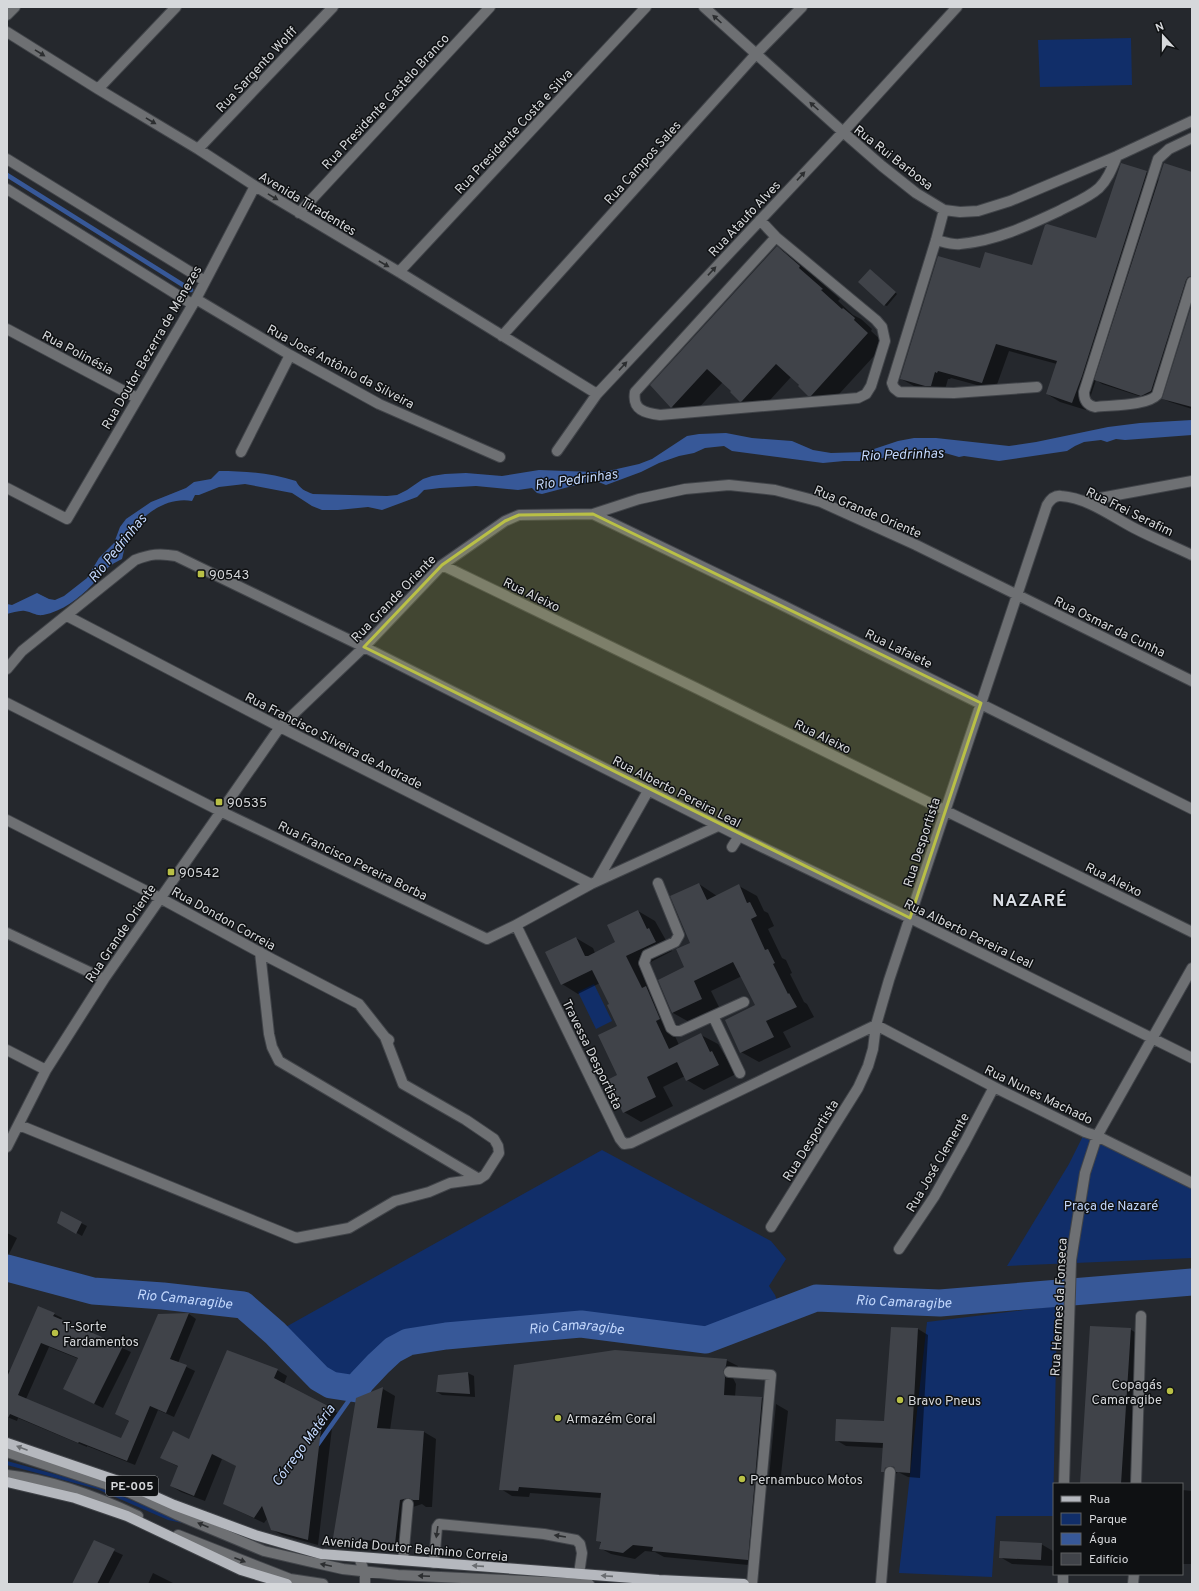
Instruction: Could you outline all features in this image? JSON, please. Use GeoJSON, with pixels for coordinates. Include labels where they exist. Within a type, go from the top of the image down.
{"type":"FeatureCollection","features":[{"type":"Feature","properties":{"kind":"main road","name":"Avenida Doutor Belmino Correia"},"geometry":{"type":"LineString","coordinates":[[7,1443],[127,1484],[255,1535],[321,1554],[659,1580],[744,1584]]}},
{"type":"Feature","properties":{"kind":"main road","name":"PE-005"},"geometry":{"type":"LineString","coordinates":[[7,1482],[75,1498],[126,1516],[240,1570],[287,1584]]}},
{"type":"Feature","properties":{"kind":"street"},"geometry":{"type":"LineString","coordinates":[[7,15],[14,7]]}},
{"type":"Feature","properties":{"kind":"street"},"geometry":{"type":"LineString","coordinates":[[98,89],[176,7]]}},
{"type":"Feature","properties":{"kind":"street","name":"Rua Sargento Wolff"},"geometry":{"type":"LineString","coordinates":[[198,149],[333,7]]}},
{"type":"Feature","properties":{"kind":"street","name":"Rua Presidente Castelo Branco"},"geometry":{"type":"LineString","coordinates":[[299,213],[490,7]]}},
{"type":"Feature","properties":{"kind":"street","name":"Rua Presidente Costa e Silva"},"geometry":{"type":"LineString","coordinates":[[399,272],[646,7]]}},
{"type":"Feature","properties":{"kind":"street","name":"Rua Rui Barbosa"},"geometry":{"type":"LineString","coordinates":[[704,7],[843,132],[916,193],[944,210],[960,212],[978,211],[1010,201],[1117,156],[1192,121]]}},
{"type":"Feature","properties":{"kind":"street","name":"Rua Campos Sales"},"geometry":{"type":"LineString","coordinates":[[502,336],[756,54],[802,7]]}},
{"type":"Feature","properties":{"kind":"street","name":"Rua Ataufo Alves"},"geometry":{"type":"LineString","coordinates":[[557,451],[597,394],[843,132],[957,7]]}},
{"type":"Feature","properties":{"kind":"street","name":"Avenida Tiradentes"},"geometry":{"type":"LineString","coordinates":[[7,32],[299,213],[399,272],[597,394]]}},
{"type":"Feature","properties":{"kind":"street"},"geometry":{"type":"LineString","coordinates":[[1192,138],[1169,149],[1158,159],[1084,392],[1086,402],[1095,407],[1146,402],[1157,395],[1192,282]]}},
{"type":"Feature","properties":{"kind":"street"},"geometry":{"type":"LineString","coordinates":[[936,240],[958,245],[981,241],[1007,234],[1044,218],[1079,201],[1098,189],[1108,177],[1117,156]]}},
{"type":"Feature","properties":{"kind":"street"},"geometry":{"type":"LineString","coordinates":[[7,159],[205,281]]}},
{"type":"Feature","properties":{"kind":"street","name":"Rua Doutor Bezerra de Menezes"},"geometry":{"type":"LineString","coordinates":[[7,488],[67,519],[194,302],[255,186]]}},
{"type":"Feature","properties":{"kind":"street","name":"Rua José Antônio da Silveira"},"geometry":{"type":"LineString","coordinates":[[7,189],[194,302],[379,404],[500,458]]}},
{"type":"Feature","properties":{"kind":"street"},"geometry":{"type":"LineString","coordinates":[[944,210],[892,383],[894,388],[898,392],[954,394],[1036,387]]}},
{"type":"Feature","properties":{"kind":"street"},"geometry":{"type":"LineString","coordinates":[[760,220],[776,237],[876,320],[882,327],[885,341],[871,386],[866,394],[858,398],[660,415],[642,410],[636,404],[634,398],[635,392],[776,237]]}},
{"type":"Feature","properties":{"kind":"street","name":"Rua Polinésia"},"geometry":{"type":"LineString","coordinates":[[7,329],[137,398]]}},
{"type":"Feature","properties":{"kind":"street"},"geometry":{"type":"LineString","coordinates":[[241,452],[290,355]]}},
{"type":"Feature","properties":{"kind":"street"},"geometry":{"type":"LineString","coordinates":[[1084,501],[1192,481]]}},
{"type":"Feature","properties":{"kind":"street","name":"Rua Grande Oriente"},"geometry":{"type":"LineString","coordinates":[[7,1148],[46,1070],[104,979],[280,727],[364,648],[442,565],[505,521],[519,515],[593,514],[639,499],[685,488],[729,485],[775,490],[821,502],[916,545],[1016,594]]}},
{"type":"Feature","properties":{"kind":"street","name":"Rua Frei Serafim"},"geometry":{"type":"LineString","coordinates":[[1055,497],[1061,496],[1084,501],[1134,528],[1192,555]]}},
{"type":"Feature","properties":{"kind":"street","name":"Rua Desportista"},"geometry":{"type":"LineString","coordinates":[[771,1227],[858,1088],[868,1066],[873,1049],[876,1025],[889,980],[1016,594],[1047,505],[1050,500],[1055,497]]}},
{"type":"Feature","properties":{"kind":"street","name":"Rua Lafaiete"},"geometry":{"type":"LineString","coordinates":[[593,514],[981,703],[1192,809]]}},
{"type":"Feature","properties":{"kind":"street","name":"Rua Alberto Pereira Leal"},"geometry":{"type":"LineString","coordinates":[[67,616],[135,560],[150,554],[176,556],[364,648],[718,826],[910,918],[1192,1058]]}},
{"type":"Feature","properties":{"kind":"street","name":"Rua Aleixo"},"geometry":{"type":"LineString","coordinates":[[442,565],[1192,932]]}},
{"type":"Feature","properties":{"kind":"street","name":"Rua Osmar da Cunha"},"geometry":{"type":"LineString","coordinates":[[1016,594],[1192,681]]}},
{"type":"Feature","properties":{"kind":"street"},"geometry":{"type":"LineString","coordinates":[[7,669],[22,651],[67,616]]}},
{"type":"Feature","properties":{"kind":"street","name":"Rua Francisco Silveira de Andrade"},"geometry":{"type":"LineString","coordinates":[[67,616],[280,727],[594,882]]}},
{"type":"Feature","properties":{"kind":"street","name":"Rua Francisco Pereira Borba"},"geometry":{"type":"LineString","coordinates":[[7,703],[220,811],[487,939],[516,926]]}},
{"type":"Feature","properties":{"kind":"street"},"geometry":{"type":"LineString","coordinates":[[594,882],[648,791]]}},
{"type":"Feature","properties":{"kind":"street","name":"Rua Dondon Correia"},"geometry":{"type":"LineString","coordinates":[[7,820],[160,898],[359,1004],[384,1037],[394,1044]]}},
{"type":"Feature","properties":{"kind":"street"},"geometry":{"type":"LineString","coordinates":[[516,926],[594,882],[718,826]]}},
{"type":"Feature","properties":{"kind":"street"},"geometry":{"type":"LineString","coordinates":[[732,847],[739,836]]}},
{"type":"Feature","properties":{"kind":"street"},"geometry":{"type":"LineString","coordinates":[[658,883],[680,935],[675,942],[647,955],[644,961],[645,967],[673,1030],[680,1031],[744,1002]]}},
{"type":"Feature","properties":{"kind":"street","name":"Travessa Desportista"},"geometry":{"type":"LineString","coordinates":[[516,926],[620,1139],[624,1144],[631,1143],[876,1025]]}},
{"type":"Feature","properties":{"kind":"street"},"geometry":{"type":"LineString","coordinates":[[7,933],[104,979]]}},
{"type":"Feature","properties":{"kind":"street"},"geometry":{"type":"LineString","coordinates":[[260,952],[269,1034],[272,1047],[279,1061],[479,1179]]}},
{"type":"Feature","properties":{"kind":"street","name":"Rua Hermes da Fonseca"},"geometry":{"type":"LineString","coordinates":[[1064,1483],[1071,1260],[1085,1173],[1097,1136],[1192,968]]}},
{"type":"Feature","properties":{"kind":"street"},"geometry":{"type":"LineString","coordinates":[[714,1016],[740,1073]]}},
{"type":"Feature","properties":{"kind":"street","name":"Rua Nunes Machado"},"geometry":{"type":"LineString","coordinates":[[876,1025],[994,1087],[1192,1183]]}},
{"type":"Feature","properties":{"kind":"street"},"geometry":{"type":"LineString","coordinates":[[19,1125],[296,1238],[349,1228],[395,1201],[429,1192],[450,1183],[479,1179],[485,1174],[499,1153],[498,1146],[494,1140],[466,1120],[403,1084],[384,1037]]}},
{"type":"Feature","properties":{"kind":"street"},"geometry":{"type":"LineString","coordinates":[[7,1050],[46,1070]]}},
{"type":"Feature","properties":{"kind":"street","name":"Rua José Clemente"},"geometry":{"type":"LineString","coordinates":[[899,1249],[934,1196],[994,1087]]}},
{"type":"Feature","properties":{"kind":"street"},"geometry":{"type":"LineString","coordinates":[[1136,1483],[1141,1316]]}},
{"type":"Feature","properties":{"kind":"street"},"geometry":{"type":"LineString","coordinates":[[729,1372],[771,1375],[752,1584]]}},
{"type":"Feature","properties":{"kind":"street"},"geometry":{"type":"LineString","coordinates":[[7,1452],[124,1490],[178,1515],[264,1551],[343,1569],[364,1572],[589,1584]]}},
{"type":"Feature","properties":{"kind":"street"},"geometry":{"type":"LineString","coordinates":[[881,1584],[890,1472]]}},
{"type":"Feature","properties":{"kind":"street"},"geometry":{"type":"LineString","coordinates":[[7,1475],[67,1488],[118,1506],[180,1536],[290,1580],[323,1584]]}},
{"type":"Feature","properties":{"kind":"street"},"geometry":{"type":"LineString","coordinates":[[403,1560],[408,1504]]}},
{"type":"Feature","properties":{"kind":"street"},"geometry":{"type":"LineString","coordinates":[[434,1563],[437,1527],[439,1524],[544,1534],[576,1540],[580,1544],[582,1553],[579,1574]]}},
{"type":"Feature","properties":{"kind":"street"},"geometry":{"type":"LineString","coordinates":[[359,1557],[364,1572],[365,1584]]}},
{"type":"Feature","properties":{"kind":"highlighted area"},"geometry":{"type":"Polygon","coordinates":[[[593,514],[981,703],[910,918],[364,647],[442,565],[505,521],[519,515],[593,514]]]}},
{"type":"Feature","properties":{"kind":"green space"},"geometry":{"type":"Polygon","coordinates":[[[1131,38],[1132,85],[1040,87],[1038,40],[1131,38]]]}},
{"type":"Feature","properties":{"kind":"green space"},"geometry":{"type":"Polygon","coordinates":[[[594,984],[612,1021],[596,1029],[578,992],[594,984]]]}},
{"type":"Feature","properties":{"kind":"green space","name":"Praça de Nazaré"},"geometry":{"type":"Polygon","coordinates":[[[1085,1132],[1192,1179],[1192,1258],[1007,1266],[1069,1164],[1085,1132]]]}},
{"type":"Feature","properties":{"kind":"green space"},"geometry":{"type":"Polygon","coordinates":[[[602,1150],[771,1241],[786,1259],[769,1286],[775,1295],[781,1311],[706,1340],[581,1324],[446,1336],[408,1342],[393,1350],[361,1382],[357,1389],[331,1385],[319,1378],[275,1333],[602,1150]]]}},
{"type":"Feature","properties":{"kind":"green space"},"geometry":{"type":"Polygon","coordinates":[[[1057,1306],[1053,1516],[996,1516],[992,1577],[899,1573],[927,1322],[1057,1306]]]}},
{"type":"Feature","properties":{"kind":"green space"},"geometry":{"type":"Polygon","coordinates":[[[7,1461],[98,1486],[187,1524],[168,1520],[97,1489],[7,1465],[7,1461]]]}},
{"type":"Feature","properties":{"kind":"water","name":"Rio Pedrinhas"},"geometry":{"type":"Polygon","coordinates":[[[1192,420],[1192,435],[1125,440],[1116,439],[1107,442],[1101,440],[1084,442],[1067,451],[999,461],[964,456],[959,457],[945,453],[882,458],[864,461],[823,463],[732,451],[724,446],[705,448],[694,453],[679,456],[659,463],[641,472],[606,485],[596,481],[542,494],[537,493],[532,488],[518,490],[476,486],[440,488],[424,490],[417,497],[382,510],[368,507],[322,510],[312,506],[292,493],[245,484],[219,487],[199,495],[195,495],[192,501],[182,500],[163,505],[145,516],[132,532],[125,545],[122,559],[108,568],[92,585],[70,604],[57,611],[43,615],[23,611],[7,614],[7,604],[12,605],[37,593],[49,599],[55,600],[64,596],[87,578],[99,558],[114,543],[120,527],[126,519],[151,502],[186,488],[194,482],[211,479],[219,471],[258,473],[286,478],[296,481],[299,486],[313,494],[387,496],[397,495],[423,479],[445,474],[466,473],[502,476],[539,470],[594,472],[608,471],[639,464],[652,459],[687,436],[699,434],[726,433],[752,438],[792,441],[813,450],[831,453],[865,452],[898,441],[914,438],[936,438],[1009,446],[1108,427],[1140,423],[1192,420]]]}},
{"type":"Feature","properties":{"kind":"building"},"geometry":{"type":"Polygon","coordinates":[[[1121,163],[1147,171],[1082,376],[1072,403],[1046,394],[1057,361],[996,344],[982,383],[938,371],[937,373],[935,372],[931,386],[925,386],[900,379],[938,256],[980,268],[985,252],[1032,265],[1045,225],[1047,224],[1096,238],[1121,163]]]}},
{"type":"Feature","properties":{"kind":"building"},"geometry":{"type":"Polygon","coordinates":[[[1164,163],[1192,172],[1192,276],[1188,277],[1186,280],[1151,391],[1141,396],[1094,380],[1164,163]]]}},
{"type":"Feature","properties":{"kind":"building"},"geometry":{"type":"Polygon","coordinates":[[[777,246],[823,289],[821,290],[842,309],[843,308],[855,318],[854,320],[868,333],[811,396],[808,396],[798,386],[799,385],[776,364],[740,402],[730,392],[731,391],[707,369],[671,408],[650,385],[777,246]]]}},
{"type":"Feature","properties":{"kind":"building"},"geometry":{"type":"Polygon","coordinates":[[[870,269],[896,292],[884,306],[858,282],[870,269]]]}},
{"type":"Feature","properties":{"kind":"building"},"geometry":{"type":"Polygon","coordinates":[[[1192,304],[1192,407],[1162,399],[1192,304]]]}},
{"type":"Feature","properties":{"kind":"building"},"geometry":{"type":"Polygon","coordinates":[[[699,883],[707,900],[739,884],[747,903],[750,902],[757,916],[751,919],[765,950],[768,949],[775,963],[773,964],[788,994],[789,993],[797,1007],[766,1021],[774,1037],[740,1053],[725,1020],[755,1005],[733,962],[694,981],[702,999],[672,1013],[658,980],[684,967],[676,949],[690,943],[670,896],[699,883]]]}},
{"type":"Feature","properties":{"kind":"building"},"geometry":{"type":"Polygon","coordinates":[[[638,910],[647,929],[649,928],[656,942],[626,956],[642,988],[646,986],[660,1019],[656,1021],[669,1049],[701,1033],[710,1052],[712,1051],[719,1065],[686,1081],[677,1062],[647,1077],[656,1097],[623,1113],[607,1080],[617,1075],[598,1035],[617,1026],[607,1005],[609,1004],[592,970],[561,985],[545,952],[576,937],[585,956],[588,956],[615,942],[607,925],[638,910]]]}},
{"type":"Feature","properties":{"kind":"building"},"geometry":{"type":"Polygon","coordinates":[[[61,1211],[82,1222],[76,1234],[57,1223],[61,1211]]]}},
{"type":"Feature","properties":{"kind":"building"},"geometry":{"type":"Polygon","coordinates":[[[38,1306],[55,1313],[53,1316],[123,1346],[94,1404],[63,1389],[78,1358],[41,1343],[18,1395],[121,1438],[129,1421],[115,1414],[158,1314],[189,1313],[170,1359],[187,1365],[166,1413],[150,1406],[127,1461],[79,1442],[78,1443],[10,1414],[7,1420],[7,1377],[38,1306]]]}},
{"type":"Feature","properties":{"kind":"building"},"geometry":{"type":"Polygon","coordinates":[[[1090,1326],[1131,1328],[1121,1483],[1080,1483],[1090,1326]]]}},
{"type":"Feature","properties":{"kind":"building","name":"Bravo Pneus"},"geometry":{"type":"Polygon","coordinates":[[[891,1327],[918,1328],[910,1473],[896,1472],[894,1467],[890,1466],[885,1468],[884,1472],[881,1472],[883,1443],[835,1441],[836,1419],[884,1421],[891,1327]]]}},
{"type":"Feature","properties":{"kind":"building"},"geometry":{"type":"Polygon","coordinates":[[[227,1350],[278,1369],[274,1378],[328,1406],[320,1419],[322,1421],[308,1540],[271,1530],[262,1506],[254,1518],[223,1504],[236,1466],[212,1454],[194,1496],[170,1486],[178,1466],[160,1458],[173,1431],[189,1439],[227,1350]]]}},
{"type":"Feature","properties":{"kind":"building"},"geometry":{"type":"Polygon","coordinates":[[[615,1350],[727,1359],[726,1366],[723,1371],[725,1377],[724,1395],[762,1397],[748,1560],[652,1551],[653,1547],[633,1545],[623,1553],[599,1549],[601,1542],[596,1541],[601,1493],[519,1487],[518,1491],[499,1490],[514,1365],[615,1350]]]}},
{"type":"Feature","properties":{"kind":"building"},"geometry":{"type":"Polygon","coordinates":[[[468,1372],[470,1394],[436,1392],[438,1375],[468,1372]]]}},
{"type":"Feature","properties":{"kind":"building"},"geometry":{"type":"Polygon","coordinates":[[[383,1387],[377,1428],[424,1431],[419,1500],[408,1498],[400,1500],[395,1544],[360,1539],[360,1544],[333,1538],[356,1398],[383,1387]]]}},
{"type":"Feature","properties":{"kind":"building"},"geometry":{"type":"Polygon","coordinates":[[[94,1540],[115,1549],[97,1584],[72,1584],[94,1540]]]}},
{"type":"Feature","properties":{"kind":"building"},"geometry":{"type":"Polygon","coordinates":[[[1000,1541],[1042,1543],[1041,1560],[999,1558],[1000,1541]]]}},
{"type":"Feature","properties":{"kind":"waterway"},"geometry":{"type":"LineString","coordinates":[[7,175],[191,290]]}},
{"type":"Feature","properties":{"kind":"waterway","name":"Rio Camaragibe"},"geometry":{"type":"LineString","coordinates":[[7,1268],[93,1291],[163,1296],[243,1305],[275,1333],[319,1378],[331,1385],[357,1389],[361,1382],[393,1350],[408,1342],[446,1336],[581,1324],[706,1340],[816,1298],[940,1303],[1192,1282]]}},
{"type":"Feature","properties":{"kind":"waterway","name":"Córrego Matéria"},"geometry":{"type":"LineString","coordinates":[[316,1447],[357,1389]]}},
{"type":"Feature","properties":{"kind":"place","name":"90543"},"geometry":{"type":"Point","coordinates":[201,574]}},
{"type":"Feature","properties":{"kind":"place","name":"90535"},"geometry":{"type":"Point","coordinates":[219,802]}},
{"type":"Feature","properties":{"kind":"place","name":"90542"},"geometry":{"type":"Point","coordinates":[171,872]}},
{"type":"Feature","properties":{"kind":"place","name":"T-Sorte Fardamentos"},"geometry":{"type":"Point","coordinates":[55,1333]}},
{"type":"Feature","properties":{"kind":"place","name":"Copagás Camaragibe"},"geometry":{"type":"Point","coordinates":[1170,1391]}},
{"type":"Feature","properties":{"kind":"place","name":"Bravo Pneus"},"geometry":{"type":"Point","coordinates":[900,1400]}},
{"type":"Feature","properties":{"kind":"place","name":"Armazém Coral"},"geometry":{"type":"Point","coordinates":[558,1418]}},
{"type":"Feature","properties":{"kind":"place","name":"Pernambuco Motos"},"geometry":{"type":"Point","coordinates":[742,1479]}},
{"type":"Feature","properties":{"kind":"district","name":"NAZARÉ"},"geometry":{"type":"Point","coordinates":[1030,900]}}]}
